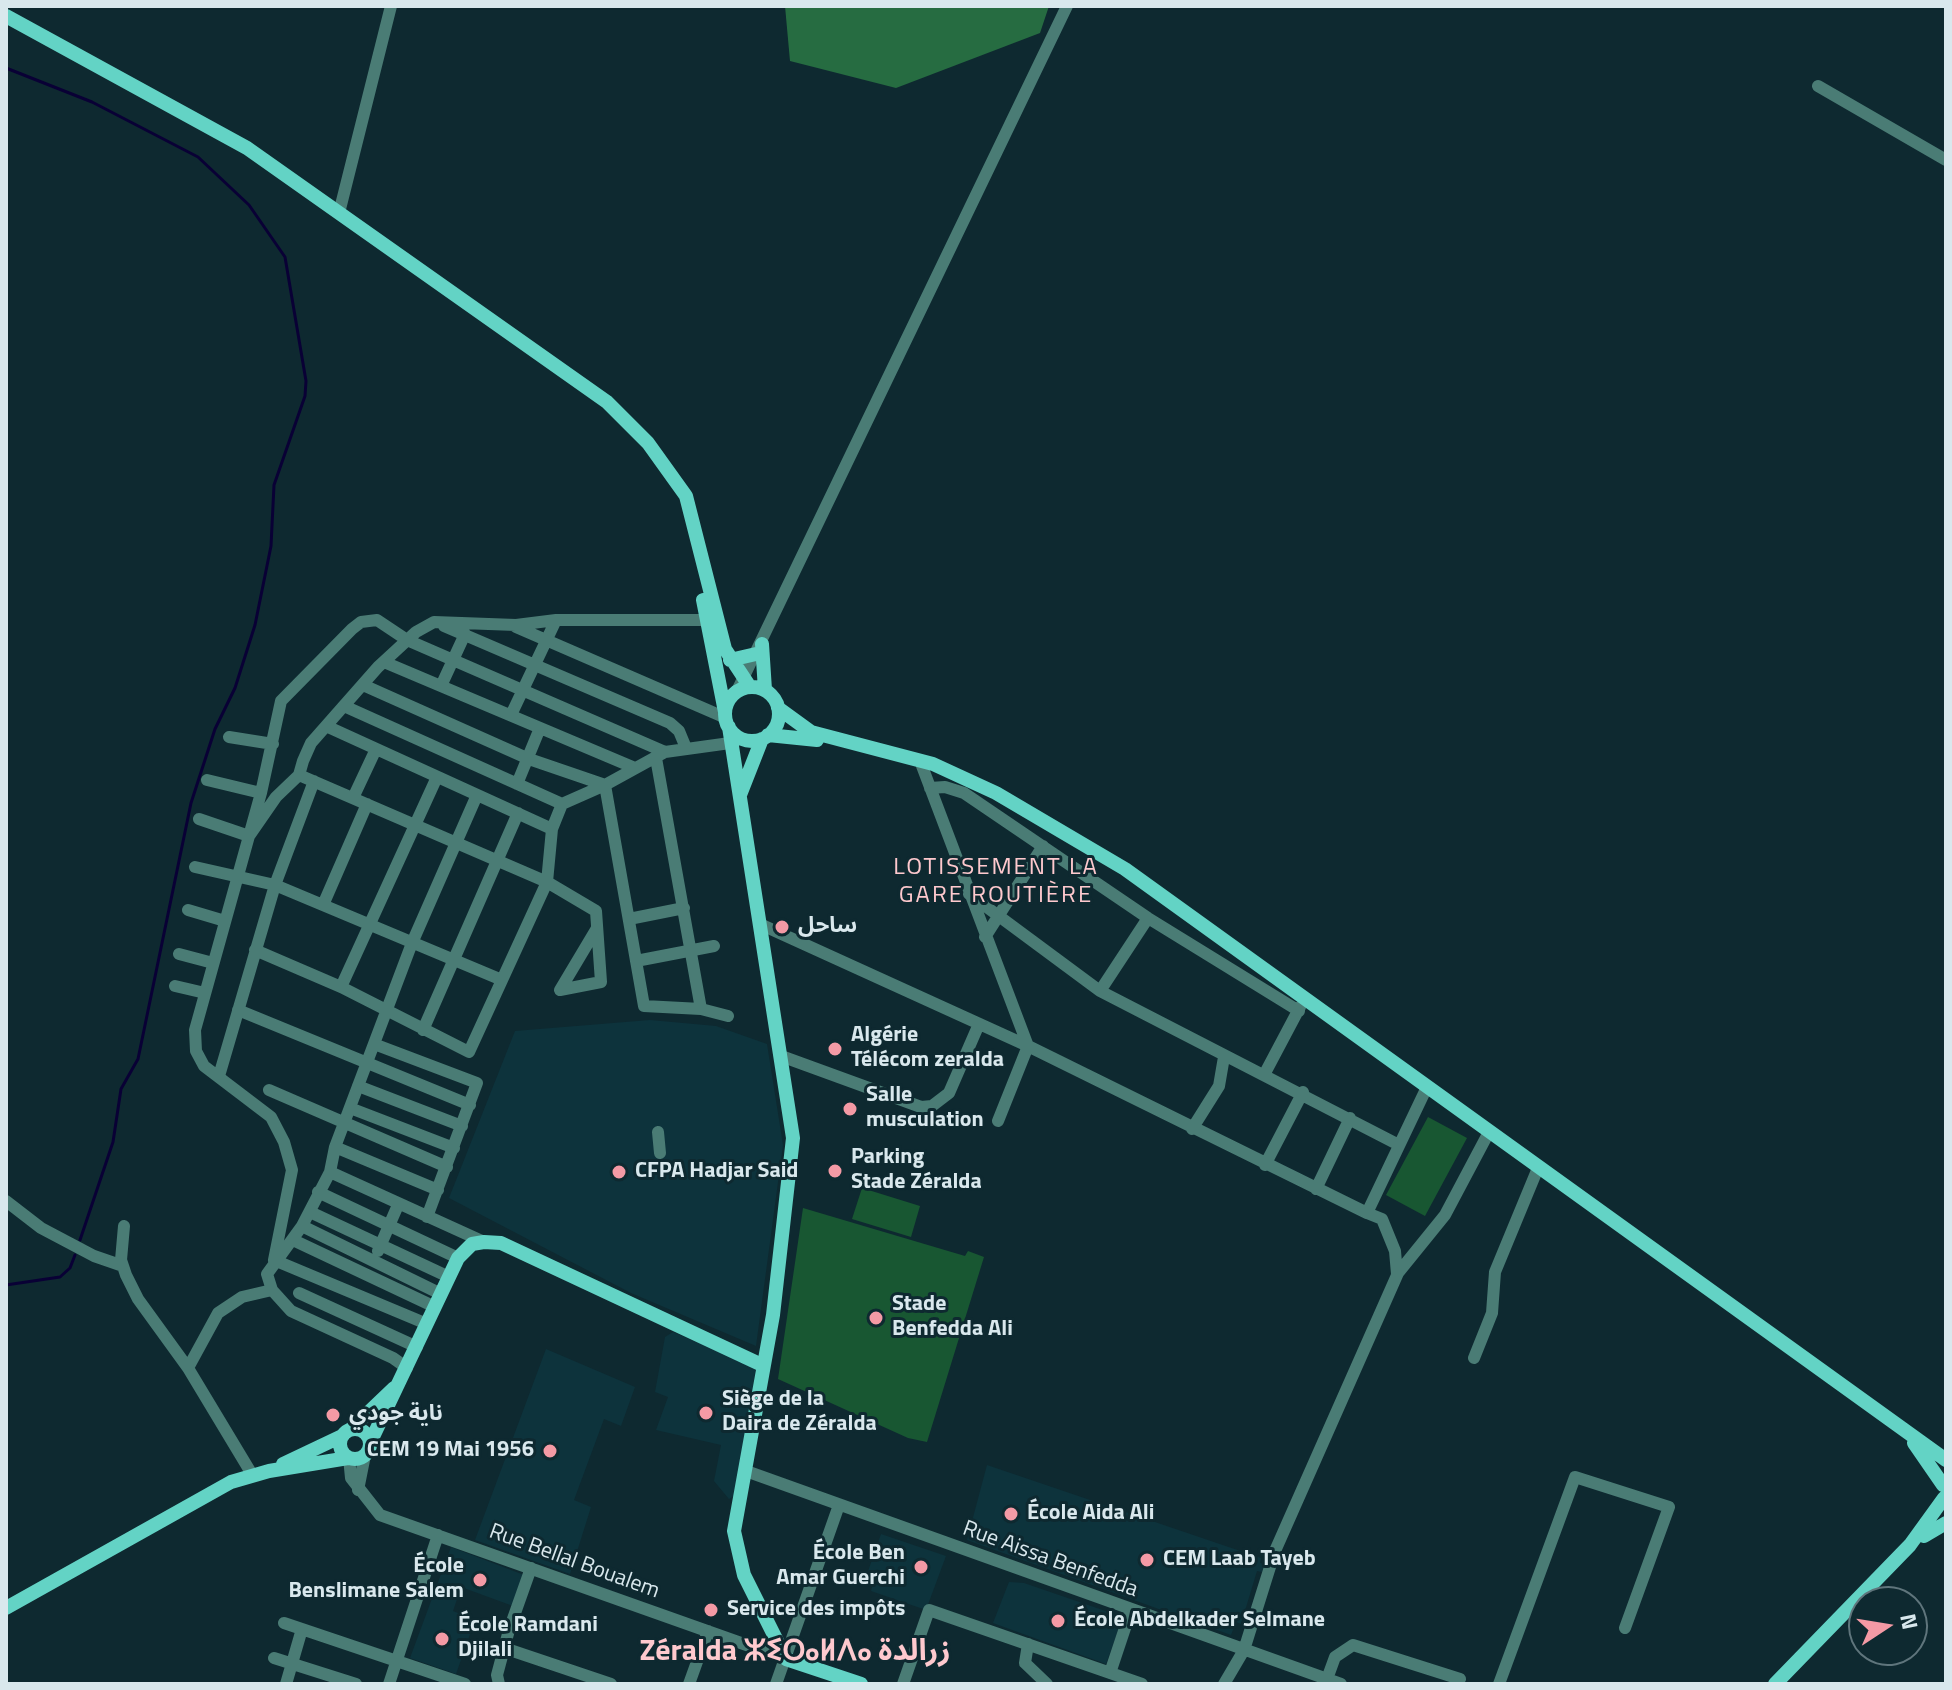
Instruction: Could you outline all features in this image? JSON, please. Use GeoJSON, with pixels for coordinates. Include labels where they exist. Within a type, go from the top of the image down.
{"type":"FeatureCollection","features":[{"type":"Feature","properties":{"kind":"main road"},"geometry":{"type":"LineString","coordinates":[[6,16],[247,148],[607,402],[648,443],[668,469],[690,507],[712,602],[730,660],[748,687],[817,734],[916,759],[996,793],[1125,869],[1300,1004],[1427,1087],[1946,1460]]}},
{"type":"Feature","properties":{"kind":"main road"},"geometry":{"type":"LineString","coordinates":[[668,469],[689,524],[728,725],[762,925],[793,1151],[773,1315],[734,1531],[757,1606],[786,1659],[854,1683]]}},
{"type":"Feature","properties":{"kind":"main road"},"geometry":{"type":"LineString","coordinates":[[730,660],[759,649]]}},
{"type":"Feature","properties":{"kind":"main road"},"geometry":{"type":"LineString","coordinates":[[728,725],[748,687],[759,649]]}},
{"type":"Feature","properties":{"kind":"main road"},"geometry":{"type":"LineString","coordinates":[[740,795],[765,737],[777,723],[778,708]]}},
{"type":"Feature","properties":{"kind":"main road"},"geometry":{"type":"LineString","coordinates":[[728,725],[747,740],[765,737],[810,738],[946,771]]}},
{"type":"Feature","properties":{"kind":"main road"},"geometry":{"type":"LineString","coordinates":[[6,1608],[231,1482],[269,1471],[349,1458],[368,1449],[458,1258],[472,1244],[501,1243],[762,1365]]}},
{"type":"Feature","properties":{"kind":"main road"},"geometry":{"type":"LineString","coordinates":[[269,1471],[346,1433],[400,1382]]}},
{"type":"Feature","properties":{"kind":"main road"},"geometry":{"type":"LineString","coordinates":[[346,1433],[363,1432],[368,1449]]}},
{"type":"Feature","properties":{"kind":"main road"},"geometry":{"type":"LineString","coordinates":[[346,1433],[341,1451],[349,1458]]}},
{"type":"Feature","properties":{"kind":"main road"},"geometry":{"type":"LineString","coordinates":[[1775,1684],[1910,1545],[1945,1490],[1909,1436]]}},
{"type":"Feature","properties":{"kind":"main road"},"geometry":{"type":"LineString","coordinates":[[1910,1545],[1946,1523]]}},
{"type":"Feature","properties":{"kind":"street"},"geometry":{"type":"LineString","coordinates":[[339,213],[391,6]]}},
{"type":"Feature","properties":{"kind":"street"},"geometry":{"type":"LineString","coordinates":[[748,687],[759,649],[1067,6]]}},
{"type":"Feature","properties":{"kind":"street"},"geometry":{"type":"LineString","coordinates":[[1818,86],[1946,160]]}},
{"type":"Feature","properties":{"kind":"street"},"geometry":{"type":"LineString","coordinates":[[407,1368],[393,1358],[291,1311],[272,1290],[267,1274],[274,1260],[292,1170],[284,1142],[271,1117],[204,1066],[196,1051],[195,1030],[261,793],[281,701],[361,622],[377,620],[407,640],[660,755]]}},
{"type":"Feature","properties":{"kind":"street"},"geometry":{"type":"LineString","coordinates":[[511,715],[556,620]]}},
{"type":"Feature","properties":{"kind":"street"},"geometry":{"type":"LineString","coordinates":[[249,836],[276,797],[299,775],[311,743],[384,662],[407,640],[434,622],[511,625],[556,620],[706,620]]}},
{"type":"Feature","properties":{"kind":"street"},"geometry":{"type":"LineString","coordinates":[[434,622],[670,723],[683,736],[686,748]]}},
{"type":"Feature","properties":{"kind":"street"},"geometry":{"type":"LineString","coordinates":[[511,625],[728,725]]}},
{"type":"Feature","properties":{"kind":"street"},"geometry":{"type":"LineString","coordinates":[[441,686],[465,634]]}},
{"type":"Feature","properties":{"kind":"street"},"geometry":{"type":"LineString","coordinates":[[384,662],[635,768]]}},
{"type":"Feature","properties":{"kind":"street"},"geometry":{"type":"LineString","coordinates":[[363,685],[529,759],[605,785]]}},
{"type":"Feature","properties":{"kind":"street"},"geometry":{"type":"LineString","coordinates":[[344,706],[562,804]]}},
{"type":"Feature","properties":{"kind":"street"},"geometry":{"type":"LineString","coordinates":[[255,950],[341,987],[469,1052],[547,882],[552,829],[562,804],[660,755],[686,748],[728,725]]}},
{"type":"Feature","properties":{"kind":"street"},"geometry":{"type":"LineString","coordinates":[[326,726],[552,829]]}},
{"type":"Feature","properties":{"kind":"street"},"geometry":{"type":"LineString","coordinates":[[517,784],[540,728]]}},
{"type":"Feature","properties":{"kind":"street"},"geometry":{"type":"LineString","coordinates":[[229,737],[273,744]]}},
{"type":"Feature","properties":{"kind":"street"},"geometry":{"type":"LineString","coordinates":[[353,798],[376,749]]}},
{"type":"Feature","properties":{"kind":"street"},"geometry":{"type":"LineString","coordinates":[[660,755],[701,1009]]}},
{"type":"Feature","properties":{"kind":"street"},"geometry":{"type":"LineString","coordinates":[[922,766],[1028,1046],[998,1121]]}},
{"type":"Feature","properties":{"kind":"street"},"geometry":{"type":"LineString","coordinates":[[299,775],[547,882],[596,911],[601,982],[560,990],[597,928]]}},
{"type":"Feature","properties":{"kind":"street"},"geometry":{"type":"LineString","coordinates":[[341,987],[437,777]]}},
{"type":"Feature","properties":{"kind":"street"},"geometry":{"type":"LineString","coordinates":[[207,780],[261,793]]}},
{"type":"Feature","properties":{"kind":"street"},"geometry":{"type":"LineString","coordinates":[[219,1076],[275,885],[314,781]]}},
{"type":"Feature","properties":{"kind":"street"},"geometry":{"type":"LineString","coordinates":[[605,785],[644,1006],[701,1009],[728,1016]]}},
{"type":"Feature","properties":{"kind":"street"},"geometry":{"type":"LineString","coordinates":[[930,788],[945,787],[964,793],[1148,918],[1300,1004],[1264,1075]]}},
{"type":"Feature","properties":{"kind":"street"},"geometry":{"type":"LineString","coordinates":[[274,1260],[302,1226],[330,1172],[335,1147],[412,943],[477,795]]}},
{"type":"Feature","properties":{"kind":"street"},"geometry":{"type":"LineString","coordinates":[[323,905],[367,804]]}},
{"type":"Feature","properties":{"kind":"street"},"geometry":{"type":"LineString","coordinates":[[423,1030],[518,813]]}},
{"type":"Feature","properties":{"kind":"street"},"geometry":{"type":"LineString","coordinates":[[199,819],[249,836]]}},
{"type":"Feature","properties":{"kind":"street"},"geometry":{"type":"LineString","coordinates":[[985,937],[1043,846]]}},
{"type":"Feature","properties":{"kind":"street"},"geometry":{"type":"LineString","coordinates":[[195,867],[275,885],[502,980]]}},
{"type":"Feature","properties":{"kind":"street"},"geometry":{"type":"LineString","coordinates":[[969,894],[1100,991],[1224,1057],[1303,1092],[1399,1145]]}},
{"type":"Feature","properties":{"kind":"street"},"geometry":{"type":"LineString","coordinates":[[629,919],[684,908]]}},
{"type":"Feature","properties":{"kind":"street"},"geometry":{"type":"LineString","coordinates":[[188,910],[225,921]]}},
{"type":"Feature","properties":{"kind":"street"},"geometry":{"type":"LineString","coordinates":[[1100,991],[1148,918]]}},
{"type":"Feature","properties":{"kind":"street"},"geometry":{"type":"LineString","coordinates":[[762,925],[1028,1046],[1265,1165],[1382,1219],[1395,1251],[1397,1274]]}},
{"type":"Feature","properties":{"kind":"street"},"geometry":{"type":"LineString","coordinates":[[636,961],[714,946]]}},
{"type":"Feature","properties":{"kind":"street"},"geometry":{"type":"LineString","coordinates":[[179,954],[213,963]]}},
{"type":"Feature","properties":{"kind":"street"},"geometry":{"type":"LineString","coordinates":[[175,986],[205,993]]}},
{"type":"Feature","properties":{"kind":"street"},"geometry":{"type":"LineString","coordinates":[[238,1010],[470,1105]]}},
{"type":"Feature","properties":{"kind":"street"},"geometry":{"type":"LineString","coordinates":[[781,1056],[921,1107],[932,1106],[949,1093],[979,1024]]}},
{"type":"Feature","properties":{"kind":"street"},"geometry":{"type":"LineString","coordinates":[[374,1044],[477,1083],[427,1217]]}},
{"type":"Feature","properties":{"kind":"street"},"geometry":{"type":"LineString","coordinates":[[1192,1129],[1219,1086],[1224,1057]]}},
{"type":"Feature","properties":{"kind":"street"},"geometry":{"type":"LineString","coordinates":[[358,1086],[462,1126]]}},
{"type":"Feature","properties":{"kind":"street"},"geometry":{"type":"LineString","coordinates":[[1367,1213],[1427,1087]]}},
{"type":"Feature","properties":{"kind":"street"},"geometry":{"type":"LineString","coordinates":[[269,1090],[447,1167]]}},
{"type":"Feature","properties":{"kind":"street"},"geometry":{"type":"LineString","coordinates":[[1265,1165],[1303,1092]]}},
{"type":"Feature","properties":{"kind":"street"},"geometry":{"type":"LineString","coordinates":[[350,1108],[454,1148]]}},
{"type":"Feature","properties":{"kind":"street"},"geometry":{"type":"LineString","coordinates":[[1316,1189],[1350,1118]]}},
{"type":"Feature","properties":{"kind":"street"},"geometry":{"type":"LineString","coordinates":[[658,1132],[660,1153]]}},
{"type":"Feature","properties":{"kind":"street"},"geometry":{"type":"LineString","coordinates":[[1224,1684],[1244,1650],[1275,1551],[1397,1274],[1445,1215],[1489,1132]]}},
{"type":"Feature","properties":{"kind":"street"},"geometry":{"type":"LineString","coordinates":[[335,1147],[438,1190]]}},
{"type":"Feature","properties":{"kind":"street"},"geometry":{"type":"LineString","coordinates":[[1474,1358],[1492,1313],[1495,1272],[1538,1168]]}},
{"type":"Feature","properties":{"kind":"street"},"geometry":{"type":"LineString","coordinates":[[330,1172],[484,1242]]}},
{"type":"Feature","properties":{"kind":"street"},"geometry":{"type":"LineString","coordinates":[[318,1192],[458,1258]]}},
{"type":"Feature","properties":{"kind":"street"},"geometry":{"type":"LineString","coordinates":[[6,1201],[41,1228],[94,1256],[123,1266]]}},
{"type":"Feature","properties":{"kind":"street"},"geometry":{"type":"LineString","coordinates":[[374,1261],[398,1205]]}},
{"type":"Feature","properties":{"kind":"street"},"geometry":{"type":"LineString","coordinates":[[310,1212],[449,1277]]}},
{"type":"Feature","properties":{"kind":"street"},"geometry":{"type":"LineString","coordinates":[[124,1226],[123,1266],[138,1299],[188,1368],[253,1476]]}},
{"type":"Feature","properties":{"kind":"street"},"geometry":{"type":"LineString","coordinates":[[302,1226],[374,1261],[438,1301]]}},
{"type":"Feature","properties":{"kind":"street"},"geometry":{"type":"LineString","coordinates":[[293,1240],[438,1301]]}},
{"type":"Feature","properties":{"kind":"street"},"geometry":{"type":"LineString","coordinates":[[274,1260],[427,1324]]}},
{"type":"Feature","properties":{"kind":"street"},"geometry":{"type":"LineString","coordinates":[[291,1311],[308,1274]]}},
{"type":"Feature","properties":{"kind":"street"},"geometry":{"type":"LineString","coordinates":[[188,1368],[218,1313],[242,1297],[272,1290]]}},
{"type":"Feature","properties":{"kind":"street"},"geometry":{"type":"LineString","coordinates":[[299,1293],[417,1347]]}},
{"type":"Feature","properties":{"kind":"street"},"geometry":{"type":"LineString","coordinates":[[358,1490],[368,1449]]}},
{"type":"Feature","properties":{"kind":"street"},"geometry":{"type":"LineString","coordinates":[[349,1458],[351,1478],[358,1490]]}},
{"type":"Feature","properties":{"kind":"street","name":"Rue Aissa Benfedda"},"geometry":{"type":"LineString","coordinates":[[746,1471],[1341,1684]]}},
{"type":"Feature","properties":{"kind":"street"},"geometry":{"type":"LineString","coordinates":[[1499,1684],[1575,1477],[1669,1507],[1625,1628]]}},
{"type":"Feature","properties":{"kind":"street","name":"Rue Bellal Boualem"},"geometry":{"type":"LineString","coordinates":[[358,1490],[380,1515],[786,1659]]}},
{"type":"Feature","properties":{"kind":"street"},"geometry":{"type":"LineString","coordinates":[[776,1684],[839,1505]]}},
{"type":"Feature","properties":{"kind":"street"},"geometry":{"type":"LineString","coordinates":[[389,1684],[438,1535]]}},
{"type":"Feature","properties":{"kind":"street"},"geometry":{"type":"LineString","coordinates":[[499,1684],[497,1675],[504,1648],[531,1568]]}},
{"type":"Feature","properties":{"kind":"street"},"geometry":{"type":"LineString","coordinates":[[903,1684],[929,1610],[1142,1684]]}},
{"type":"Feature","properties":{"kind":"street"},"geometry":{"type":"LineString","coordinates":[[1099,1684],[1107,1672],[1131,1610]]}},
{"type":"Feature","properties":{"kind":"street"},"geometry":{"type":"LineString","coordinates":[[284,1623],[443,1681],[465,1684]]}},
{"type":"Feature","properties":{"kind":"street"},"geometry":{"type":"LineString","coordinates":[[286,1684],[302,1629]]}},
{"type":"Feature","properties":{"kind":"street"},"geometry":{"type":"LineString","coordinates":[[689,1684],[708,1631]]}},
{"type":"Feature","properties":{"kind":"street"},"geometry":{"type":"LineString","coordinates":[[1028,1644],[1025,1663],[1047,1684]]}},
{"type":"Feature","properties":{"kind":"street"},"geometry":{"type":"LineString","coordinates":[[1327,1679],[1335,1657],[1353,1645],[1460,1679]]}},
{"type":"Feature","properties":{"kind":"street"},"geometry":{"type":"LineString","coordinates":[[504,1648],[611,1684]]}},
{"type":"Feature","properties":{"kind":"street"},"geometry":{"type":"LineString","coordinates":[[274,1658],[356,1684]]}},
{"type":"Feature","properties":{"kind":"shaded area","name":"CFPA Hadjar Said"},"geometry":{"type":"Polygon","coordinates":[[[650,1020],[716,1026],[767,1044],[783,1145],[756,1346],[631,1293],[449,1198],[515,1031],[650,1020]]]}},
{"type":"Feature","properties":{"kind":"shaded area","name":"Siège de la Daira de Zéralda"},"geometry":{"type":"Polygon","coordinates":[[[673,1332],[756,1367],[736,1495],[729,1499],[714,1481],[721,1445],[656,1430],[668,1397],[655,1392],[665,1337],[673,1332]]]}},
{"type":"Feature","properties":{"kind":"shaded area","name":"CEM 19 Mai 1956"},"geometry":{"type":"Polygon","coordinates":[[[546,1349],[635,1387],[621,1426],[604,1419],[574,1500],[591,1507],[570,1574],[475,1540],[546,1349]]]}},
{"type":"Feature","properties":{"kind":"shaded area","name":"CEM Laab Tayeb"},"geometry":{"type":"Polygon","coordinates":[[[987,1465],[1261,1558],[1260,1563],[1265,1564],[1262,1572],[1257,1571],[1241,1624],[1236,1622],[1231,1635],[967,1540],[987,1465]]]}},
{"type":"Feature","properties":{"kind":"shaded area"},"geometry":{"type":"Polygon","coordinates":[[[881,1534],[946,1556],[926,1610],[871,1591],[874,1580],[866,1577],[881,1534]]]}},
{"type":"Feature","properties":{"kind":"shaded area"},"geometry":{"type":"Polygon","coordinates":[[[451,1547],[524,1575],[513,1606],[461,1587],[453,1611],[475,1620],[456,1674],[410,1658],[451,1547]]]}},
{"type":"Feature","properties":{"kind":"shaded area","name":"École Abdelkader Selmane"},"geometry":{"type":"Polygon","coordinates":[[[1009,1582],[1024,1583],[1123,1617],[1106,1664],[993,1623],[1009,1582]]]}},
{"type":"Feature","properties":{"kind":"green space"},"geometry":{"type":"Polygon","coordinates":[[[785,6],[1049,6],[1040,33],[896,88],[790,61],[785,6]]]}},
{"type":"Feature","properties":{"kind":"green space"},"geometry":{"type":"Polygon","coordinates":[[[1428,1117],[1467,1138],[1425,1216],[1386,1195],[1428,1117]]]}},
{"type":"Feature","properties":{"kind":"green space"},"geometry":{"type":"Polygon","coordinates":[[[862,1188],[920,1206],[911,1237],[852,1219],[862,1188]]]}},
{"type":"Feature","properties":{"kind":"green space","name":"Stade Benfedda Ali"},"geometry":{"type":"Polygon","coordinates":[[[803,1208],[965,1256],[968,1251],[984,1257],[927,1442],[908,1438],[778,1379],[803,1208]]]}},
{"type":"Feature","properties":{"kind":"waterway"},"geometry":{"type":"LineString","coordinates":[[6,68],[92,102],[198,157],[249,205],[285,257],[306,381],[305,396],[274,485],[271,546],[255,625],[235,688],[215,729],[191,803],[138,1059],[121,1089],[113,1142],[80,1240]]}},
{"type":"Feature","properties":{"kind":"waterway"},"geometry":{"type":"LineString","coordinates":[[6,1285],[60,1277],[70,1268],[75,1255]]}},
{"type":"Feature","properties":{"kind":"place","name":"ساحل"},"geometry":{"type":"Point","coordinates":[782,927]}},
{"type":"Feature","properties":{"kind":"place","name":"Algérie Télécom zeralda"},"geometry":{"type":"Point","coordinates":[835,1049]}},
{"type":"Feature","properties":{"kind":"place","name":"Salle musculation"},"geometry":{"type":"Point","coordinates":[850,1109]}},
{"type":"Feature","properties":{"kind":"place","name":"Parking Stade Zéralda"},"geometry":{"type":"Point","coordinates":[835,1171]}},
{"type":"Feature","properties":{"kind":"place","name":"CFPA Hadjar Said"},"geometry":{"type":"Point","coordinates":[619,1172]}},
{"type":"Feature","properties":{"kind":"place","name":"Stade Benfedda Ali"},"geometry":{"type":"Point","coordinates":[876,1318]}},
{"type":"Feature","properties":{"kind":"place","name":"Siège de la Daira de Zéralda"},"geometry":{"type":"Point","coordinates":[706,1413]}},
{"type":"Feature","properties":{"kind":"place","name":"ناية جودي"},"geometry":{"type":"Point","coordinates":[333,1415]}},
{"type":"Feature","properties":{"kind":"place","name":"CEM 19 Mai 1956"},"geometry":{"type":"Point","coordinates":[550,1451]}},
{"type":"Feature","properties":{"kind":"place","name":"École Aida Ali"},"geometry":{"type":"Point","coordinates":[1011,1514]}},
{"type":"Feature","properties":{"kind":"place","name":"CEM Laab Tayeb"},"geometry":{"type":"Point","coordinates":[1147,1560]}},
{"type":"Feature","properties":{"kind":"place","name":"École Ben Amar Guerchi"},"geometry":{"type":"Point","coordinates":[921,1567]}},
{"type":"Feature","properties":{"kind":"place","name":"École Benslimane Salem"},"geometry":{"type":"Point","coordinates":[480,1580]}},
{"type":"Feature","properties":{"kind":"place","name":"Service des impôts"},"geometry":{"type":"Point","coordinates":[711,1610]}},
{"type":"Feature","properties":{"kind":"place","name":"École Abdelkader Selmane"},"geometry":{"type":"Point","coordinates":[1058,1621]}},
{"type":"Feature","properties":{"kind":"place","name":"École Ramdani Djilali"},"geometry":{"type":"Point","coordinates":[442,1639]}},
{"type":"Feature","properties":{"kind":"district","name":"LOTISSEMENT LA GARE ROUTIÈRE"},"geometry":{"type":"Point","coordinates":[996,882]}},
{"type":"Feature","properties":{"kind":"district","name":"Zéralda ⵣⵉⵔⴰⵍⴷⴰ زرالدة"},"geometry":{"type":"Point","coordinates":[795,1653]}}]}
